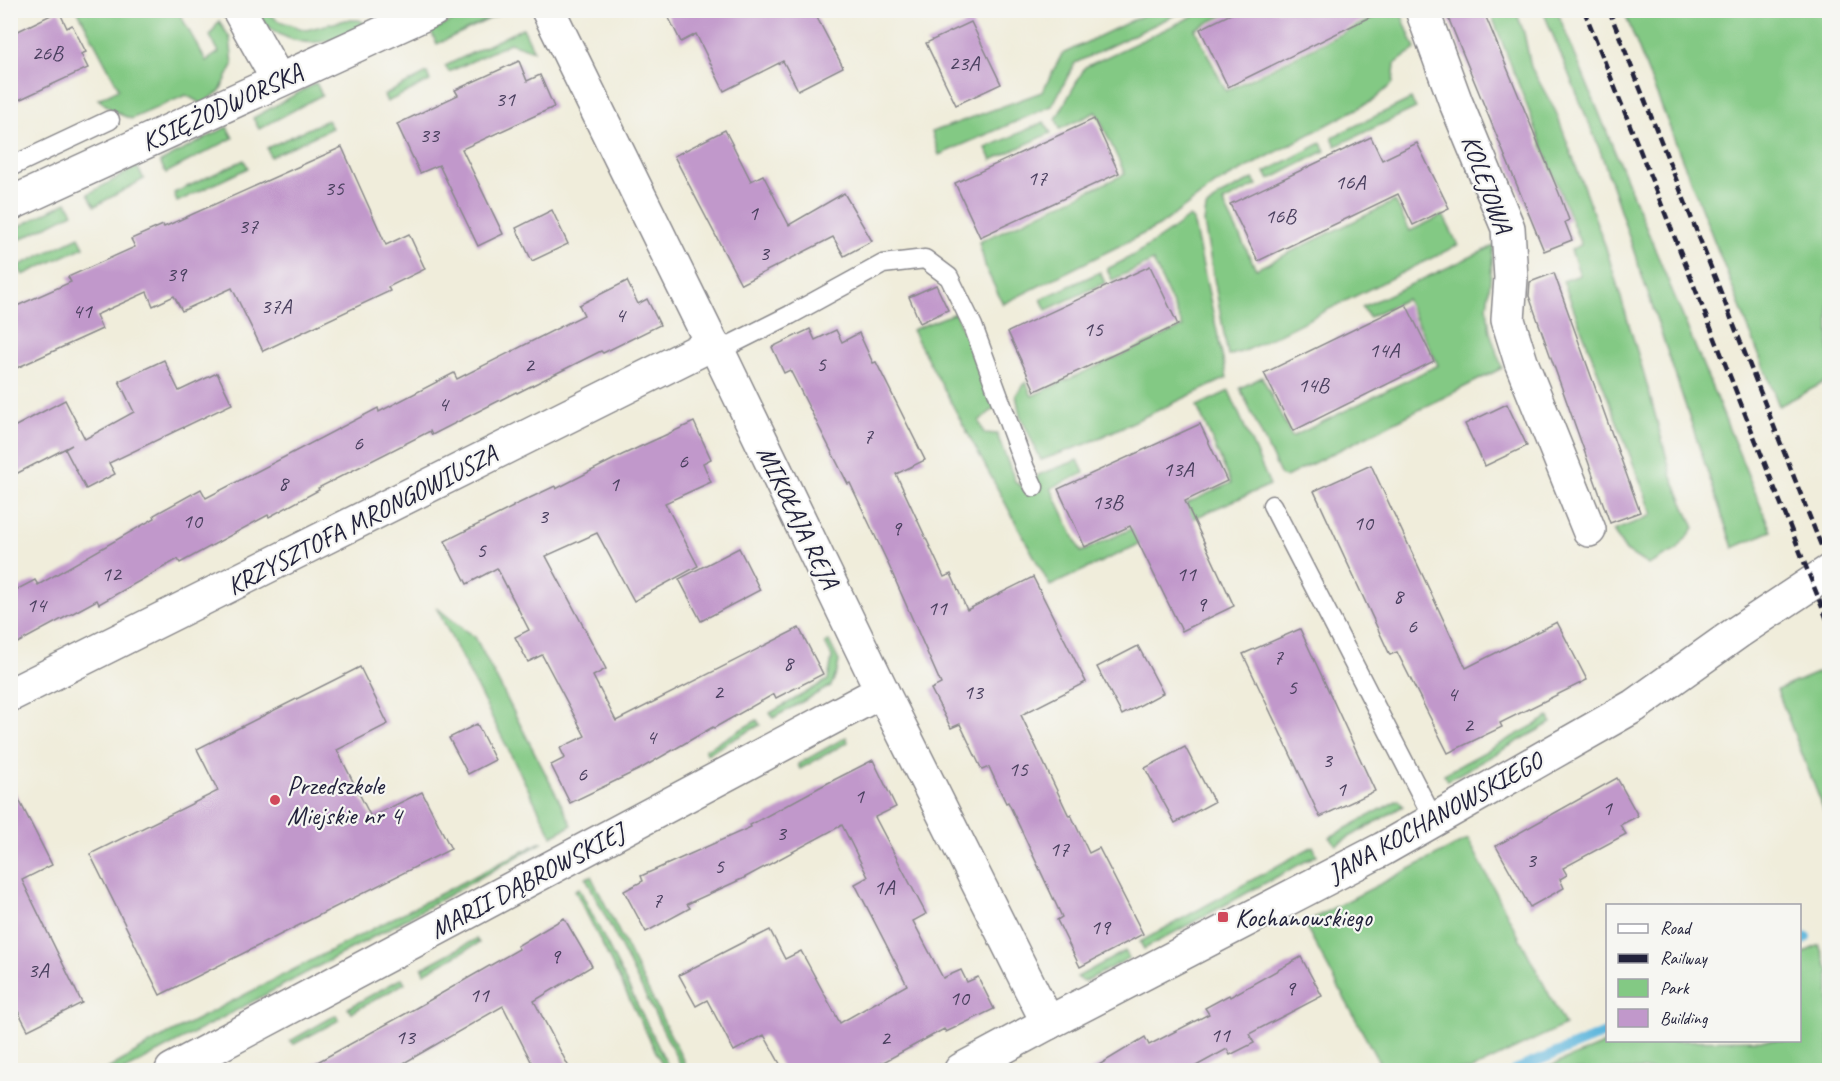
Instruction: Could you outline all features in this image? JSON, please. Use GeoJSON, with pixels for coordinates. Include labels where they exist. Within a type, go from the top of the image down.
{"type":"FeatureCollection","features":[{"type":"Feature","properties":{"kind":"street"},"geometry":{"type":"LineString","coordinates":[[239,10],[279,80]]}},
{"type":"Feature","properties":{"kind":"street","name":"KSIĘŻODWORSKA"},"geometry":{"type":"LineString","coordinates":[[10,204],[434,10]]}},
{"type":"Feature","properties":{"kind":"street","name":"MIKOŁAJA REJA"},"geometry":{"type":"LineString","coordinates":[[548,10],[882,691],[1048,1023]]}},
{"type":"Feature","properties":{"kind":"street","name":"KOLEJOWA"},"geometry":{"type":"LineString","coordinates":[[1422,10],[1456,103],[1508,228],[1511,278],[1508,320],[1521,362],[1588,530]]}},
{"type":"Feature","properties":{"kind":"street","name":"KRZYSZTOFA MRONGOWIUSZA"},"geometry":{"type":"LineString","coordinates":[[10,695],[715,348]]}},
{"type":"Feature","properties":{"kind":"street","name":"JANA KOCHANOWSKIEGO"},"geometry":{"type":"LineString","coordinates":[[961,1071],[1048,1023],[1383,849],[1634,706],[1738,632],[1830,571]]}},
{"type":"Feature","properties":{"kind":"street","name":"MARII DĄBROWSKIEJ"},"geometry":{"type":"LineString","coordinates":[[172,1071],[882,691]]}},
{"type":"Feature","properties":{"kind":"lane"},"geometry":{"type":"LineString","coordinates":[[10,167],[110,120]]}},
{"type":"Feature","properties":{"kind":"lane"},"geometry":{"type":"LineString","coordinates":[[715,348],[790,315],[883,264],[925,259],[949,277],[973,326],[1034,487]]}},
{"type":"Feature","properties":{"kind":"lane"},"geometry":{"type":"LineString","coordinates":[[1272,505],[1434,820]]}},
{"type":"Feature","properties":{"kind":"green space"},"geometry":{"type":"Polygon","coordinates":[[[78,11],[178,11],[206,61],[219,52],[210,36],[219,21],[230,38],[233,65],[220,91],[202,104],[186,95],[131,119],[115,112],[98,99],[119,89],[78,11]]]}},
{"type":"Feature","properties":{"kind":"green space"},"geometry":{"type":"Polygon","coordinates":[[[255,11],[264,11],[279,21],[306,30],[346,20],[359,20],[363,22],[363,26],[329,41],[305,42],[282,36],[263,21],[255,11]]]}},
{"type":"Feature","properties":{"kind":"green space"},"geometry":{"type":"Polygon","coordinates":[[[474,11],[506,11],[437,44],[431,31],[474,11]]]}},
{"type":"Feature","properties":{"kind":"green space"},"geometry":{"type":"Polygon","coordinates":[[[1152,11],[1183,11],[1075,63],[1052,106],[939,155],[932,132],[1042,92],[1062,54],[1152,11]]]}},
{"type":"Feature","properties":{"kind":"green space"},"geometry":{"type":"Polygon","coordinates":[[[1204,11],[1224,11],[1226,14],[1195,29],[1226,91],[1373,18],[1370,11],[1400,11],[1415,49],[1395,64],[1393,83],[1374,100],[1216,184],[1159,226],[1003,304],[986,269],[979,242],[1125,174],[1096,112],[1060,129],[1056,119],[1085,67],[1204,11]]]}},
{"type":"Feature","properties":{"kind":"green space"},"geometry":{"type":"Polygon","coordinates":[[[1490,11],[1516,11],[1524,33],[1531,67],[1556,112],[1606,248],[1672,477],[1694,528],[1677,550],[1648,565],[1626,551],[1613,531],[1653,515],[1563,281],[1580,275],[1571,250],[1581,245],[1490,11]]]}},
{"type":"Feature","properties":{"kind":"green space"},"geometry":{"type":"Polygon","coordinates":[[[1543,11],[1557,11],[1771,531],[1733,548],[1601,153],[1543,11]]]}},
{"type":"Feature","properties":{"kind":"green space"},"geometry":{"type":"Polygon","coordinates":[[[1624,11],[1829,11],[1829,380],[1779,406],[1624,11]]]}},
{"type":"Feature","properties":{"kind":"green space"},"geometry":{"type":"Polygon","coordinates":[[[523,28],[534,51],[510,43],[449,72],[445,66],[523,28]]]}},
{"type":"Feature","properties":{"kind":"green space"},"geometry":{"type":"Polygon","coordinates":[[[427,73],[430,81],[387,102],[384,95],[427,73]]]}},
{"type":"Feature","properties":{"kind":"green space"},"geometry":{"type":"Polygon","coordinates":[[[316,83],[322,95],[259,129],[253,118],[316,83]]]}},
{"type":"Feature","properties":{"kind":"green space"},"geometry":{"type":"Polygon","coordinates":[[[1411,99],[1416,108],[1336,146],[1332,137],[1411,99]]]}},
{"type":"Feature","properties":{"kind":"green space"},"geometry":{"type":"Polygon","coordinates":[[[327,120],[332,128],[270,157],[267,148],[327,120]]]}},
{"type":"Feature","properties":{"kind":"green space"},"geometry":{"type":"Polygon","coordinates":[[[1044,122],[1051,133],[992,160],[986,148],[1044,122]]]}},
{"type":"Feature","properties":{"kind":"green space"},"geometry":{"type":"Polygon","coordinates":[[[227,127],[233,138],[166,173],[160,162],[227,127]]]}},
{"type":"Feature","properties":{"kind":"green space"},"geometry":{"type":"Polygon","coordinates":[[[1321,143],[1325,151],[1269,180],[1265,172],[1321,143]]]}},
{"type":"Feature","properties":{"kind":"green space"},"geometry":{"type":"Polygon","coordinates":[[[244,160],[248,168],[177,202],[174,193],[244,160]]]}},
{"type":"Feature","properties":{"kind":"green space"},"geometry":{"type":"Polygon","coordinates":[[[137,167],[144,179],[95,206],[88,194],[137,167]]]}},
{"type":"Feature","properties":{"kind":"green space"},"geometry":{"type":"Polygon","coordinates":[[[1253,179],[1257,185],[1223,202],[1256,269],[1395,201],[1410,231],[1443,215],[1458,245],[1247,350],[1228,356],[1204,223],[1206,208],[1221,195],[1253,179]]]}},
{"type":"Feature","properties":{"kind":"green space"},"geometry":{"type":"Polygon","coordinates":[[[67,202],[73,213],[19,240],[14,229],[67,202]]]}},
{"type":"Feature","properties":{"kind":"green space"},"geometry":{"type":"Polygon","coordinates":[[[1189,217],[1193,220],[1227,378],[1086,444],[1041,460],[1020,415],[1016,395],[1026,382],[1032,396],[1183,327],[1153,261],[1112,280],[1107,269],[1150,245],[1189,217]]]}},
{"type":"Feature","properties":{"kind":"green space"},"geometry":{"type":"Polygon","coordinates":[[[79,237],[84,247],[23,275],[18,266],[79,237]]]}},
{"type":"Feature","properties":{"kind":"green space"},"geometry":{"type":"Polygon","coordinates":[[[1494,246],[1487,308],[1490,332],[1502,368],[1286,477],[1281,476],[1240,388],[1262,377],[1292,437],[1438,365],[1406,299],[1369,317],[1362,307],[1494,246]]]}},
{"type":"Feature","properties":{"kind":"green space"},"geometry":{"type":"Polygon","coordinates":[[[1100,272],[1105,283],[1046,310],[1041,299],[1100,272]]]}},
{"type":"Feature","properties":{"kind":"green space"},"geometry":{"type":"Polygon","coordinates":[[[955,313],[988,386],[995,408],[979,421],[984,433],[997,434],[1015,481],[1029,493],[1038,475],[1078,460],[1084,473],[1051,488],[1081,552],[1231,483],[1197,406],[1229,391],[1270,485],[1050,586],[912,330],[955,313]]]}},
{"type":"Feature","properties":{"kind":"green space"},"geometry":{"type":"Polygon","coordinates":[[[436,607],[475,637],[572,825],[552,836],[436,607]]]}},
{"type":"Feature","properties":{"kind":"green space"},"geometry":{"type":"Polygon","coordinates":[[[829,641],[839,661],[831,686],[773,718],[770,713],[828,680],[832,657],[825,643],[829,641]]]}},
{"type":"Feature","properties":{"kind":"green space"},"geometry":{"type":"Polygon","coordinates":[[[1826,669],[1830,679],[1829,823],[1777,690],[1826,669]]]}},
{"type":"Feature","properties":{"kind":"green space"},"geometry":{"type":"Polygon","coordinates":[[[1549,717],[1551,723],[1447,781],[1444,774],[1549,717]]]}},
{"type":"Feature","properties":{"kind":"green space"},"geometry":{"type":"Polygon","coordinates":[[[757,720],[760,725],[707,754],[705,750],[757,720]]]}},
{"type":"Feature","properties":{"kind":"green space"},"geometry":{"type":"Polygon","coordinates":[[[846,737],[848,742],[800,769],[798,764],[846,737]]]}},
{"type":"Feature","properties":{"kind":"green space"},"geometry":{"type":"Polygon","coordinates":[[[1398,800],[1403,806],[1336,845],[1330,837],[1398,800]]]}},
{"type":"Feature","properties":{"kind":"green space"},"geometry":{"type":"Polygon","coordinates":[[[1468,839],[1565,1025],[1471,1070],[1383,1070],[1304,923],[1468,839]]]}},
{"type":"Feature","properties":{"kind":"green space"},"geometry":{"type":"Polygon","coordinates":[[[542,843],[386,930],[125,1070],[106,1070],[157,1040],[542,843]]]}},
{"type":"Feature","properties":{"kind":"green space"},"geometry":{"type":"Polygon","coordinates":[[[1313,846],[1317,855],[1144,949],[1140,942],[1313,846]]]}},
{"type":"Feature","properties":{"kind":"green space"},"geometry":{"type":"Polygon","coordinates":[[[591,876],[688,1070],[683,1070],[586,878],[591,876]]]}},
{"type":"Feature","properties":{"kind":"green space"},"geometry":{"type":"Polygon","coordinates":[[[579,888],[670,1070],[665,1070],[575,890],[579,888]]]}},
{"type":"Feature","properties":{"kind":"green space"},"geometry":{"type":"Polygon","coordinates":[[[476,939],[479,943],[424,973],[422,968],[476,939]]]}},
{"type":"Feature","properties":{"kind":"green space"},"geometry":{"type":"Polygon","coordinates":[[[1819,945],[1829,971],[1829,1070],[1541,1070],[1609,1042],[1801,1042],[1801,954],[1819,945]]]}},
{"type":"Feature","properties":{"kind":"green space"},"geometry":{"type":"Polygon","coordinates":[[[1125,951],[1129,958],[1084,982],[1077,977],[1125,951]]]}},
{"type":"Feature","properties":{"kind":"green space"},"geometry":{"type":"Polygon","coordinates":[[[402,978],[405,983],[351,1013],[348,1008],[402,978]]]}},
{"type":"Feature","properties":{"kind":"green space"},"geometry":{"type":"Polygon","coordinates":[[[336,1015],[339,1020],[294,1044],[290,1041],[336,1015]]]}},
{"type":"Feature","properties":{"kind":"building"},"geometry":{"type":"Polygon","coordinates":[[[665,10],[813,10],[843,67],[798,90],[783,61],[724,91],[696,34],[681,42],[665,10]]]}},
{"type":"Feature","properties":{"kind":"building"},"geometry":{"type":"Polygon","coordinates":[[[1239,10],[1384,10],[1228,87],[1200,29],[1239,10]]]}},
{"type":"Feature","properties":{"kind":"building"},"geometry":{"type":"Polygon","coordinates":[[[1445,10],[1483,10],[1559,193],[1569,220],[1565,222],[1572,240],[1544,251],[1445,10]]]}},
{"type":"Feature","properties":{"kind":"building"},"geometry":{"type":"Polygon","coordinates":[[[59,11],[67,28],[72,25],[86,52],[81,54],[88,68],[10,104],[10,35],[59,11]]]}},
{"type":"Feature","properties":{"kind":"building"},"geometry":{"type":"Polygon","coordinates":[[[971,22],[1001,84],[956,105],[926,43],[971,22]]]}},
{"type":"Feature","properties":{"kind":"building"},"geometry":{"type":"Polygon","coordinates":[[[519,61],[527,81],[540,75],[554,107],[462,149],[503,234],[478,246],[439,165],[420,173],[397,124],[458,95],[455,90],[519,61]]]}},
{"type":"Feature","properties":{"kind":"building"},"geometry":{"type":"Polygon","coordinates":[[[1094,119],[1119,173],[980,237],[955,183],[1094,119]]]}},
{"type":"Feature","properties":{"kind":"building"},"geometry":{"type":"Polygon","coordinates":[[[725,130],[751,181],[763,175],[789,225],[844,193],[872,241],[844,256],[833,237],[741,284],[674,156],[725,130]]]}},
{"type":"Feature","properties":{"kind":"building"},"geometry":{"type":"Polygon","coordinates":[[[1371,137],[1382,160],[1417,143],[1449,208],[1413,225],[1398,194],[1258,261],[1230,204],[1371,137]]]}},
{"type":"Feature","properties":{"kind":"building"},"geometry":{"type":"Polygon","coordinates":[[[342,147],[386,245],[409,234],[425,269],[388,287],[390,291],[263,351],[232,288],[182,311],[174,296],[153,306],[147,292],[96,315],[102,329],[10,371],[10,309],[71,282],[68,277],[135,247],[131,239],[163,225],[164,227],[342,147]]]}},
{"type":"Feature","properties":{"kind":"building"},"geometry":{"type":"Polygon","coordinates":[[[552,210],[568,244],[532,261],[516,228],[552,210]]]}},
{"type":"Feature","properties":{"kind":"building"},"geometry":{"type":"Polygon","coordinates":[[[1150,266],[1178,325],[1035,391],[1008,332],[1150,266]]]}},
{"type":"Feature","properties":{"kind":"building"},"geometry":{"type":"Polygon","coordinates":[[[1554,273],[1640,512],[1610,523],[1529,296],[1530,282],[1554,273]]]}},
{"type":"Feature","properties":{"kind":"building"},"geometry":{"type":"Polygon","coordinates":[[[627,281],[638,304],[647,299],[660,325],[516,392],[432,435],[430,431],[318,488],[319,490],[180,563],[178,559],[99,604],[97,600],[10,647],[10,593],[35,580],[38,585],[201,489],[206,498],[378,408],[379,412],[454,373],[457,379],[584,315],[579,305],[627,281]]]}},
{"type":"Feature","properties":{"kind":"building"},"geometry":{"type":"Polygon","coordinates":[[[936,285],[948,310],[920,323],[909,297],[936,285]]]}},
{"type":"Feature","properties":{"kind":"building"},"geometry":{"type":"Polygon","coordinates":[[[1406,304],[1434,361],[1293,431],[1264,373],[1406,304]]]}},
{"type":"Feature","properties":{"kind":"building"},"geometry":{"type":"Polygon","coordinates":[[[810,329],[815,340],[836,330],[842,342],[859,333],[873,363],[876,362],[925,460],[896,474],[944,577],[951,574],[967,610],[1033,577],[1086,682],[1021,715],[1089,853],[1099,848],[1143,934],[1080,967],[1057,920],[1062,917],[1008,802],[1006,803],[989,767],[982,770],[960,724],[951,728],[931,689],[941,684],[886,559],[850,483],[848,484],[790,370],[784,373],[772,347],[810,329]]]}},
{"type":"Feature","properties":{"kind":"building"},"geometry":{"type":"Polygon","coordinates":[[[164,360],[179,391],[217,373],[232,404],[109,463],[115,474],[86,489],[65,449],[72,445],[10,477],[10,429],[65,400],[85,439],[134,412],[119,381],[164,360]]]}},
{"type":"Feature","properties":{"kind":"building"},"geometry":{"type":"Polygon","coordinates":[[[1507,404],[1527,446],[1485,466],[1465,424],[1507,404]]]}},
{"type":"Feature","properties":{"kind":"building"},"geometry":{"type":"Polygon","coordinates":[[[694,422],[711,459],[703,463],[711,482],[665,503],[698,566],[634,601],[597,533],[546,556],[606,669],[593,676],[616,721],[799,628],[823,674],[776,698],[774,694],[640,769],[570,803],[551,765],[565,758],[560,748],[585,736],[542,655],[528,662],[515,637],[529,630],[497,568],[467,584],[445,541],[513,506],[555,486],[556,489],[694,422]]]}},
{"type":"Feature","properties":{"kind":"building"},"geometry":{"type":"Polygon","coordinates":[[[1200,424],[1227,481],[1185,501],[1234,606],[1182,631],[1130,526],[1085,547],[1058,489],[1200,424]]]}},
{"type":"Feature","properties":{"kind":"building"},"geometry":{"type":"Polygon","coordinates":[[[1371,465],[1466,668],[1557,622],[1587,680],[1500,723],[1502,727],[1448,753],[1397,652],[1390,655],[1314,491],[1371,465]]]}},
{"type":"Feature","properties":{"kind":"building"},"geometry":{"type":"Polygon","coordinates":[[[739,548],[760,590],[701,621],[679,579],[739,548]]]}},
{"type":"Feature","properties":{"kind":"building"},"geometry":{"type":"Polygon","coordinates":[[[1300,629],[1375,791],[1320,817],[1243,654],[1300,629]]]}},
{"type":"Feature","properties":{"kind":"building"},"geometry":{"type":"Polygon","coordinates":[[[1138,646],[1163,693],[1122,715],[1097,667],[1138,646]]]}},
{"type":"Feature","properties":{"kind":"building"},"geometry":{"type":"Polygon","coordinates":[[[360,667],[388,724],[337,750],[371,817],[422,792],[451,849],[160,995],[90,854],[218,791],[197,749],[360,667]]]}},
{"type":"Feature","properties":{"kind":"building"},"geometry":{"type":"Polygon","coordinates":[[[477,724],[495,760],[468,774],[449,738],[477,724]]]}},
{"type":"Feature","properties":{"kind":"building"},"geometry":{"type":"Polygon","coordinates":[[[1185,747],[1214,802],[1175,823],[1145,768],[1185,747]]]}},
{"type":"Feature","properties":{"kind":"building"},"geometry":{"type":"Polygon","coordinates":[[[873,760],[896,807],[875,817],[926,914],[913,921],[943,978],[961,970],[967,982],[978,977],[994,1009],[946,1032],[944,1029],[867,1071],[784,1071],[764,1035],[734,1051],[707,1000],[696,1006],[679,975],[770,930],[785,959],[801,951],[840,1023],[907,985],[855,884],[868,877],[842,825],[744,878],[687,904],[690,908],[646,932],[624,891],[643,881],[641,876],[751,827],[750,825],[873,760]]]}},
{"type":"Feature","properties":{"kind":"building"},"geometry":{"type":"Polygon","coordinates":[[[1617,778],[1638,816],[1620,825],[1626,834],[1563,868],[1567,875],[1560,879],[1564,888],[1530,907],[1496,846],[1617,778]]]}},
{"type":"Feature","properties":{"kind":"building"},"geometry":{"type":"Polygon","coordinates":[[[10,782],[52,865],[22,880],[82,1003],[28,1030],[10,996],[10,782]]]}},
{"type":"Feature","properties":{"kind":"building"},"geometry":{"type":"Polygon","coordinates":[[[564,918],[592,966],[534,1001],[571,1071],[536,1071],[503,1006],[390,1071],[301,1071],[519,949],[517,946],[564,918]]]}},
{"type":"Feature","properties":{"kind":"building"},"geometry":{"type":"Polygon","coordinates":[[[1301,957],[1322,996],[1249,1034],[1254,1043],[1230,1055],[1227,1049],[1187,1071],[1089,1071],[1145,1037],[1149,1045],[1209,1014],[1205,1008],[1229,995],[1230,997],[1301,957]]]}},
{"type":"Feature","properties":{"kind":"waterway"},"geometry":{"type":"LineString","coordinates":[[1801,940],[1807,937]]}},
{"type":"Feature","properties":{"kind":"waterway"},"geometry":{"type":"LineString","coordinates":[[1515,1070],[1606,1033]]}},
{"type":"Feature","properties":{"kind":"railway"},"geometry":{"type":"LineString","coordinates":[[1584,10],[1830,627]]}},
{"type":"Feature","properties":{"kind":"railway"},"geometry":{"type":"LineString","coordinates":[[1609,10],[1830,568]]}},
{"type":"Feature","properties":{"kind":"place","name":"Przedszkole Miejskie nr 4"},"geometry":{"type":"Point","coordinates":[275,800]}},
{"type":"Feature","properties":{"kind":"place","name":"Kochanowskiego"},"geometry":{"type":"Point","coordinates":[1223,917]}}]}
